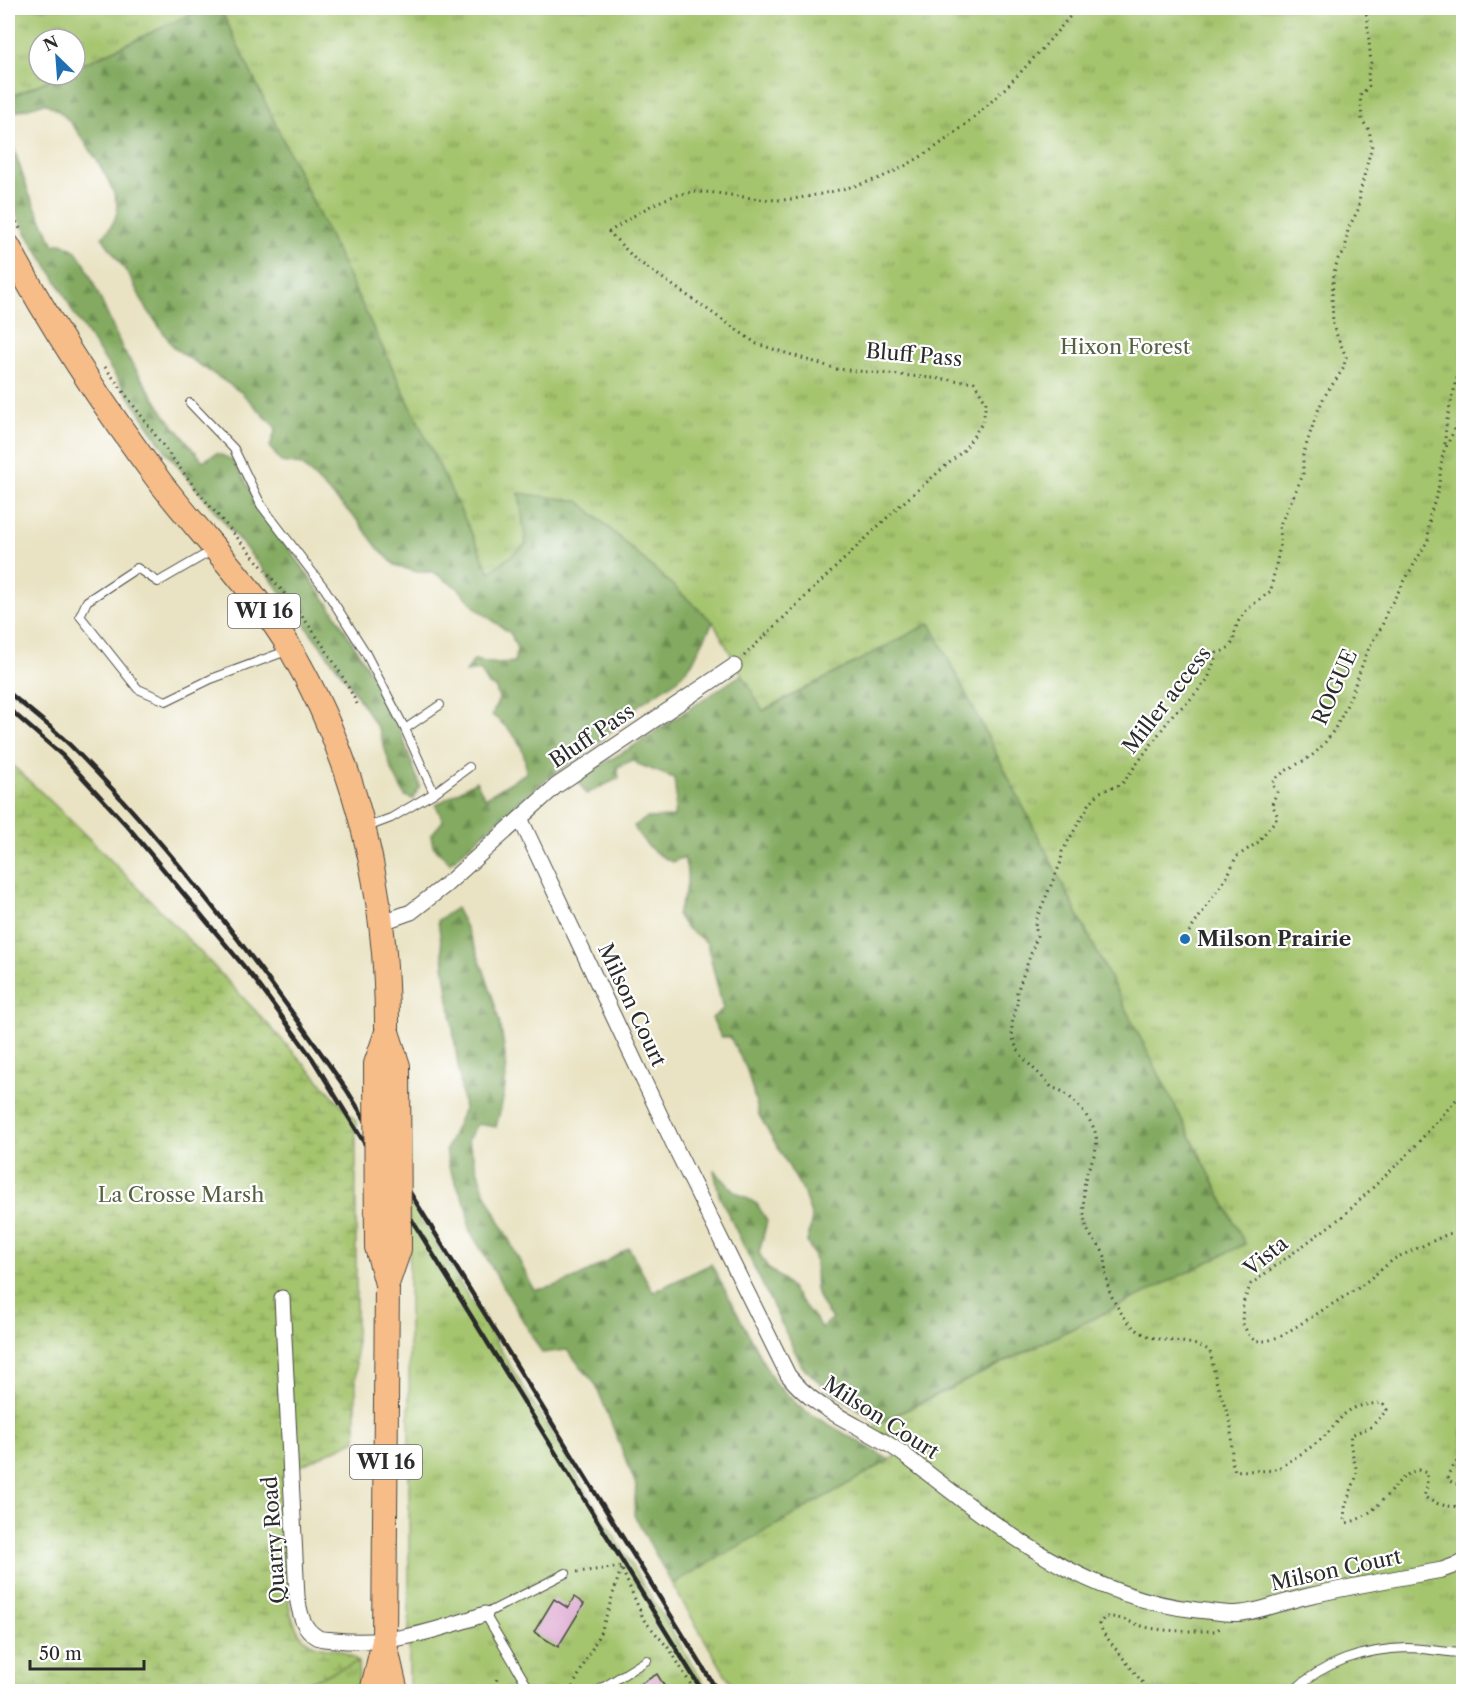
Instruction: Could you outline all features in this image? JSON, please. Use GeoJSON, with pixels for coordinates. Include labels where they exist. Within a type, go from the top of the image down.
{"type":"FeatureCollection","features":[{"type":"Feature","properties":{"kind":"main road","name":"WI 16"},"geometry":{"type":"LineString","coordinates":[[16,241],[80,369],[161,482],[263,608],[291,649],[330,732],[372,860],[383,922],[387,1032],[398,1066],[399,1249],[387,1284],[384,1640],[372,1692]]}},
{"type":"Feature","properties":{"kind":"main road","name":"WI 16"},"geometry":{"type":"LineString","coordinates":[[384,1640],[396,1692]]}},
{"type":"Feature","properties":{"kind":"street","name":"Bluff Pass"},"geometry":{"type":"LineString","coordinates":[[383,922],[411,912],[447,884],[556,786],[734,666]]}},
{"type":"Feature","properties":{"kind":"street","name":"Milson Court"},"geometry":{"type":"LineString","coordinates":[[520,818],[697,1192],[780,1360],[800,1390],[840,1418],[902,1453],[1000,1530],[1052,1562],[1123,1593],[1177,1608],[1241,1614],[1317,1594],[1442,1570],[1464,1562]]}},
{"type":"Feature","properties":{"kind":"street","name":"Quarry Road"},"geometry":{"type":"LineString","coordinates":[[282,1298],[297,1597],[301,1620],[318,1638],[346,1641],[384,1640],[413,1637],[485,1614]]}},
{"type":"Feature","properties":{"kind":"lane"},"geometry":{"type":"LineString","coordinates":[[189,403],[234,449],[261,505],[325,589],[364,650],[405,729],[434,793]]}},
{"type":"Feature","properties":{"kind":"lane"},"geometry":{"type":"LineString","coordinates":[[215,549],[158,582],[137,568],[87,601],[80,616],[138,689],[166,701],[212,679],[291,649]]}},
{"type":"Feature","properties":{"kind":"lane"},"geometry":{"type":"LineString","coordinates":[[405,729],[440,705]]}},
{"type":"Feature","properties":{"kind":"lane"},"geometry":{"type":"LineString","coordinates":[[363,828],[391,818],[434,793],[469,767]]}},
{"type":"Feature","properties":{"kind":"lane"},"geometry":{"type":"LineString","coordinates":[[531,1692],[485,1614],[566,1574]]}},
{"type":"Feature","properties":{"kind":"lane"},"geometry":{"type":"LineString","coordinates":[[1292,1692],[1317,1670],[1352,1656],[1409,1648],[1464,1653]]}},
{"type":"Feature","properties":{"kind":"lane"},"geometry":{"type":"LineString","coordinates":[[596,1692],[647,1660]]}},
{"type":"Feature","properties":{"kind":"path","name":"Bluff Pass"},"geometry":{"type":"LineString","coordinates":[[734,666],[889,516],[964,450],[983,422],[986,402],[974,382],[837,369],[757,344],[635,258],[609,232],[658,201],[669,198],[702,192],[745,199],[798,198],[889,174],[925,155],[961,127],[1014,78],[1077,8]]}},
{"type":"Feature","properties":{"kind":"path","name":"Miller access"},"geometry":{"type":"LineString","coordinates":[[1366,8],[1371,63],[1368,75],[1369,86],[1360,96],[1362,120],[1370,130],[1372,145],[1360,192],[1359,208],[1348,229],[1345,252],[1338,259],[1334,272],[1332,296],[1333,326],[1346,357],[1343,369],[1324,397],[1317,413],[1303,455],[1303,475],[1279,527],[1283,539],[1276,557],[1271,591],[1240,619],[1235,640],[1226,650],[1217,653],[1208,679],[1174,713],[1122,784],[1100,792],[1079,818],[1062,852],[1061,862],[1035,922],[1037,937],[1017,992],[1018,999],[1012,1028],[1013,1040],[1026,1063],[1041,1073],[1052,1088],[1062,1090],[1095,1129],[1097,1141],[1095,1159],[1085,1180],[1085,1221],[1090,1239],[1105,1257],[1106,1278],[1113,1302],[1140,1333],[1154,1340],[1201,1345],[1210,1351],[1216,1382],[1231,1424],[1232,1462],[1235,1471],[1279,1468],[1320,1441],[1339,1417],[1349,1410],[1383,1403],[1387,1410],[1382,1419],[1351,1435],[1349,1446],[1357,1476],[1343,1511],[1346,1523],[1358,1521],[1380,1505],[1404,1474],[1418,1470],[1427,1473],[1427,1487],[1424,1496],[1429,1501],[1457,1508],[1464,1505]]}},
{"type":"Feature","properties":{"kind":"path"},"geometry":{"type":"LineString","coordinates":[[1464,48],[1461,52],[1464,68]]}},
{"type":"Feature","properties":{"kind":"path"},"geometry":{"type":"LineString","coordinates":[[8,206],[16,241]]}},
{"type":"Feature","properties":{"kind":"path","name":"ROGUE"},"geometry":{"type":"LineString","coordinates":[[1189,932],[1228,875],[1236,857],[1257,843],[1278,817],[1272,804],[1276,792],[1272,784],[1280,773],[1314,754],[1331,736],[1353,691],[1369,649],[1382,629],[1385,615],[1428,540],[1429,523],[1438,491],[1445,445],[1445,420],[1461,355],[1460,238],[1464,216]]}},
{"type":"Feature","properties":{"kind":"path"},"geometry":{"type":"LineString","coordinates":[[100,361],[156,438],[253,554],[334,660],[358,706]]}},
{"type":"Feature","properties":{"kind":"path","name":"ROGUE"},"geometry":{"type":"LineString","coordinates":[[1445,445],[1464,410]]}},
{"type":"Feature","properties":{"kind":"path","name":"Vista"},"geometry":{"type":"LineString","coordinates":[[1464,1091],[1407,1155],[1343,1216],[1251,1284],[1243,1303],[1242,1322],[1248,1334],[1255,1341],[1267,1341],[1281,1336],[1360,1287],[1394,1259],[1448,1234],[1464,1230]]}},
{"type":"Feature","properties":{"kind":"path"},"geometry":{"type":"LineString","coordinates":[[1464,1452],[1448,1474],[1448,1480],[1455,1485],[1464,1484]]}},
{"type":"Feature","properties":{"kind":"path"},"geometry":{"type":"LineString","coordinates":[[566,1574],[621,1567]]}},
{"type":"Feature","properties":{"kind":"path"},"geometry":{"type":"LineString","coordinates":[[570,1692],[602,1629],[621,1567]]}},
{"type":"Feature","properties":{"kind":"path"},"geometry":{"type":"LineString","coordinates":[[621,1567],[644,1620],[671,1651],[694,1692]]}},
{"type":"Feature","properties":{"kind":"path"},"geometry":{"type":"LineString","coordinates":[[1150,1692],[1104,1634],[1099,1624],[1105,1617],[1119,1616],[1149,1628],[1215,1631],[1241,1614]]}},
{"type":"Feature","properties":{"kind":"path"},"geometry":{"type":"LineString","coordinates":[[493,1692],[498,1675]]}},
{"type":"Feature","properties":{"kind":"green space"},"geometry":{"type":"Polygon","coordinates":[[[8,8],[204,8],[87,62],[87,27],[27,27],[27,87],[33,87],[8,98],[8,8]]]}},
{"type":"Feature","properties":{"kind":"green space"},"geometry":{"type":"Polygon","coordinates":[[[204,8],[220,8],[490,572],[526,544],[519,493],[579,501],[713,622],[692,663],[678,679],[639,705],[595,746],[538,786],[450,863],[433,846],[431,835],[443,821],[436,805],[476,781],[485,798],[526,773],[524,755],[517,740],[507,727],[492,715],[499,699],[496,688],[489,685],[480,670],[466,672],[474,660],[498,664],[514,662],[517,649],[511,634],[476,608],[458,588],[433,572],[417,572],[395,565],[377,547],[358,521],[302,465],[281,462],[270,447],[276,428],[241,392],[174,348],[102,237],[116,217],[116,200],[96,158],[77,131],[59,112],[45,103],[8,114],[8,98],[33,87],[87,87],[87,62],[204,8]]]}},
{"type":"Feature","properties":{"kind":"green space","name":"Hixon Forest"},"geometry":{"type":"Polygon","coordinates":[[[220,8],[1463,8],[1463,1691],[735,1691],[672,1584],[901,1453],[864,1431],[1245,1244],[930,624],[762,711],[713,622],[526,544],[490,573],[220,8]]]}},
{"type":"Feature","properties":{"kind":"green space"},"geometry":{"type":"Polygon","coordinates":[[[8,131],[29,194],[54,245],[62,243],[76,251],[85,264],[123,350],[166,416],[203,461],[217,453],[233,460],[264,513],[334,612],[393,710],[420,786],[413,799],[405,796],[391,768],[379,730],[350,685],[267,574],[167,453],[72,311],[22,226],[9,196],[6,173],[8,131]]]}},
{"type":"Feature","properties":{"kind":"green space"},"geometry":{"type":"Polygon","coordinates":[[[930,623],[1245,1244],[879,1423],[823,1386],[802,1366],[719,1195],[714,1170],[734,1191],[757,1204],[767,1221],[759,1253],[768,1268],[784,1280],[822,1328],[832,1319],[820,1301],[816,1289],[815,1260],[807,1242],[812,1218],[803,1191],[759,1115],[747,1070],[730,1037],[721,1037],[712,1018],[723,1009],[707,943],[685,927],[677,914],[686,887],[687,873],[684,857],[672,862],[660,855],[645,843],[634,826],[647,818],[674,817],[676,797],[674,778],[633,760],[617,767],[619,778],[586,794],[577,779],[632,747],[742,674],[763,711],[930,623]]]}},
{"type":"Feature","properties":{"kind":"green space","name":"La Crosse Marsh"},"geometry":{"type":"Polygon","coordinates":[[[8,761],[99,848],[186,937],[356,1121],[356,1440],[285,1473],[289,1605],[294,1624],[301,1636],[310,1643],[339,1650],[349,1654],[358,1662],[285,1691],[8,1691],[8,761]]]}},
{"type":"Feature","properties":{"kind":"green space"},"geometry":{"type":"Polygon","coordinates":[[[456,908],[475,947],[492,994],[506,1066],[503,1102],[496,1127],[477,1124],[468,1140],[484,1190],[534,1290],[572,1280],[629,1248],[653,1292],[711,1264],[774,1382],[802,1409],[890,1460],[672,1584],[634,1515],[636,1485],[596,1385],[567,1350],[542,1353],[469,1229],[468,1210],[449,1167],[446,1150],[464,1109],[438,920],[456,908]]]}},
{"type":"Feature","properties":{"kind":"green space"},"geometry":{"type":"Polygon","coordinates":[[[409,1199],[708,1691],[409,1691],[409,1199]]]}},
{"type":"Feature","properties":{"kind":"green space"},"geometry":{"type":"Polygon","coordinates":[[[358,1662],[359,1691],[285,1691],[358,1662]]]}},
{"type":"Feature","properties":{"kind":"building"},"geometry":{"type":"Polygon","coordinates":[[[574,1597],[584,1604],[558,1647],[534,1632],[554,1599],[568,1608],[574,1597]]]}},
{"type":"Feature","properties":{"kind":"building"},"geometry":{"type":"Polygon","coordinates":[[[657,1674],[668,1692],[627,1692],[657,1674]]]}},
{"type":"Feature","properties":{"kind":"railway"},"geometry":{"type":"LineString","coordinates":[[8,692],[70,745],[146,826],[217,912],[316,1046],[348,1092],[718,1692]]}},
{"type":"Feature","properties":{"kind":"railway"},"geometry":{"type":"LineString","coordinates":[[8,708],[63,756],[129,828],[256,981],[312,1058],[703,1692]]}},
{"type":"Feature","properties":{"kind":"place","name":"Milson Prairie"},"geometry":{"type":"Point","coordinates":[1185,939]}}]}
